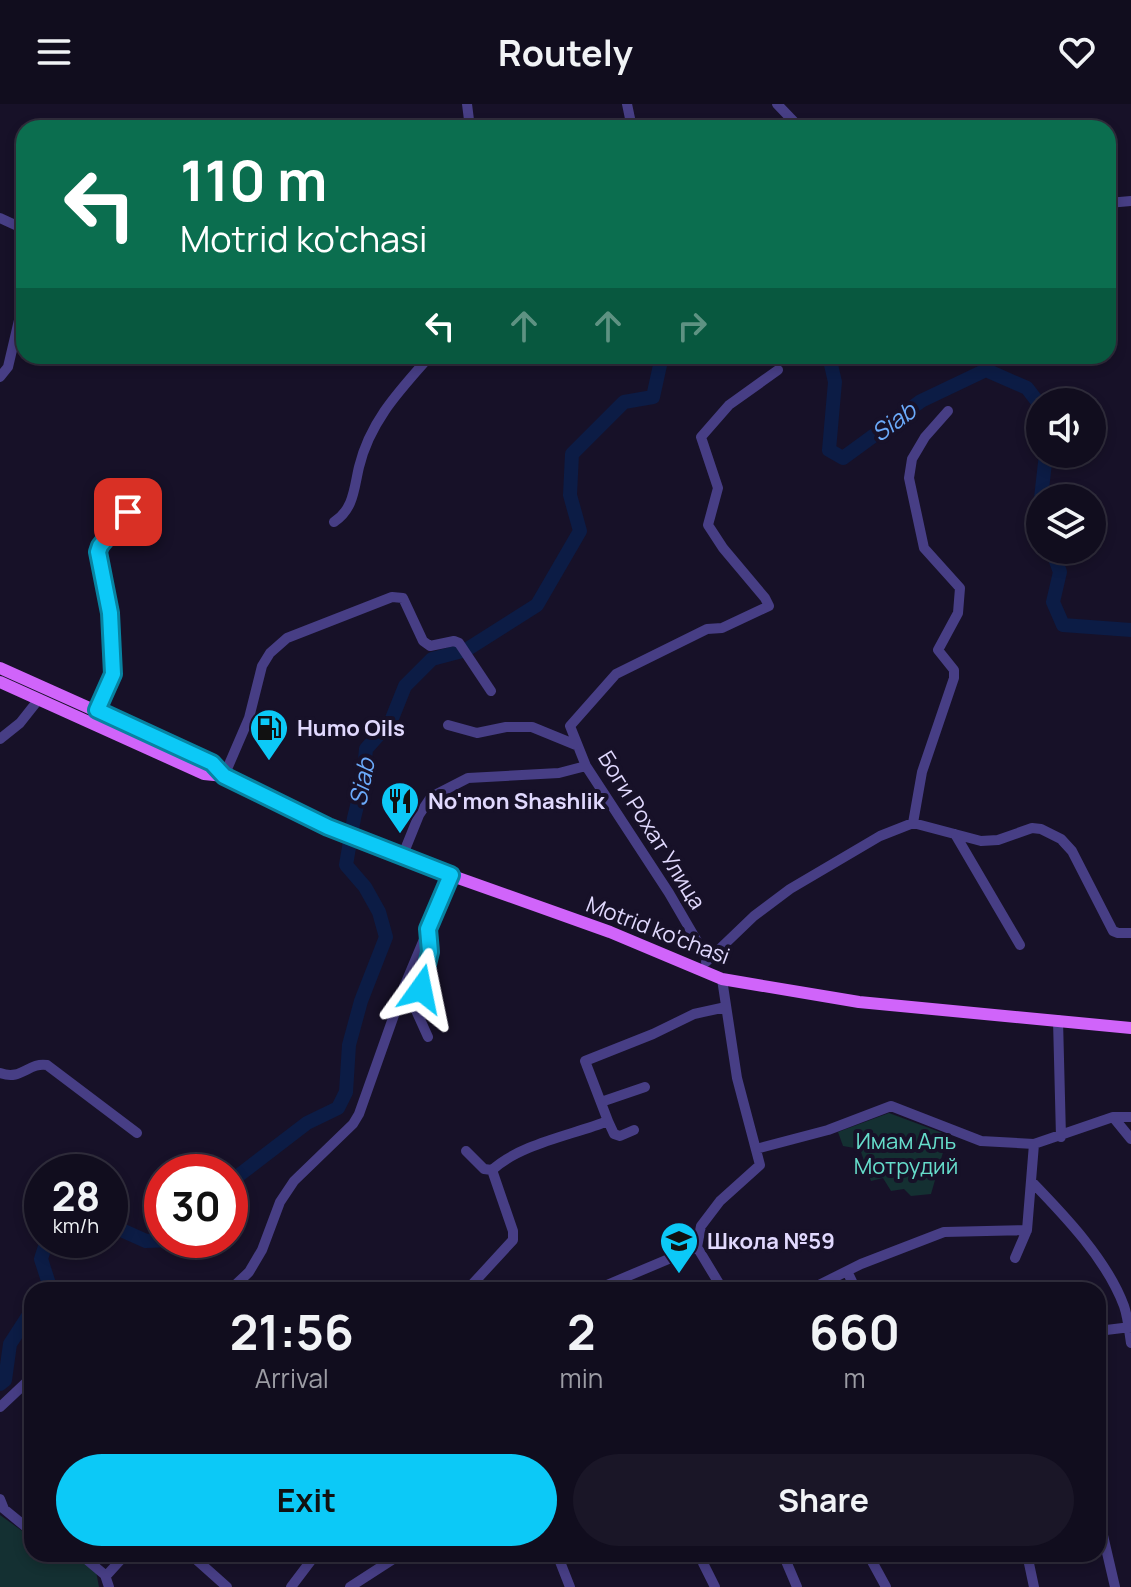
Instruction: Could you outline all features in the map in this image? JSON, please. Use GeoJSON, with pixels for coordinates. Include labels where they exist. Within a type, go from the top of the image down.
{"type":"FeatureCollection","features":[{"type":"Feature","properties":{"kind":"main road"},"geometry":{"type":"LineString","coordinates":[[0,668],[212,763],[224,776]]}},
{"type":"Feature","properties":{"kind":"main road"},"geometry":{"type":"LineString","coordinates":[[0,682],[204,774],[224,776]]}},
{"type":"Feature","properties":{"kind":"main road","name":"Motrid ko'chasi"},"geometry":{"type":"LineString","coordinates":[[224,776],[328,827],[402,857],[703,965],[722,979],[859,1002],[1131,1028]]}},
{"type":"Feature","properties":{"kind":"street"},"geometry":{"type":"LineString","coordinates":[[777,104],[792,120]]}},
{"type":"Feature","properties":{"kind":"street"},"geometry":{"type":"LineString","coordinates":[[0,377],[8,367],[16,333]]}},
{"type":"Feature","properties":{"kind":"street"},"geometry":{"type":"LineString","coordinates":[[334,522],[350,507],[370,431],[423,364]]}},
{"type":"Feature","properties":{"kind":"street","name":"Боги Рохат Улица"},"geometry":{"type":"LineString","coordinates":[[703,965],[669,893],[586,766],[570,726],[616,674],[707,629],[722,628],[769,606],[708,525],[718,488],[701,437],[729,405],[778,370]]}},
{"type":"Feature","properties":{"kind":"street"},"geometry":{"type":"LineString","coordinates":[[913,823],[922,772],[954,678],[954,670],[937,652],[958,613],[960,588],[924,548],[909,478],[912,459],[948,411]]}},
{"type":"Feature","properties":{"kind":"street"},"geometry":{"type":"LineString","coordinates":[[97,710],[113,674],[110,613],[98,552],[142,495]]}},
{"type":"Feature","properties":{"kind":"street"},"geometry":{"type":"LineString","coordinates":[[224,776],[249,718],[262,666],[270,653],[287,638],[398,596],[403,598],[423,641],[430,646],[454,641],[491,691]]}},
{"type":"Feature","properties":{"kind":"street"},"geometry":{"type":"LineString","coordinates":[[0,739],[20,723],[39,699]]}},
{"type":"Feature","properties":{"kind":"street"},"geometry":{"type":"LineString","coordinates":[[448,725],[477,733],[506,727],[532,727],[576,745]]}},
{"type":"Feature","properties":{"kind":"street"},"geometry":{"type":"LineString","coordinates":[[402,857],[419,815],[431,797],[468,778],[559,773],[586,766]]}},
{"type":"Feature","properties":{"kind":"street"},"geometry":{"type":"LineString","coordinates":[[703,965],[754,916],[790,889],[880,836],[913,823],[981,841],[998,840],[1032,828],[1061,839],[1072,851],[1113,931],[1131,933]]}},
{"type":"Feature","properties":{"kind":"street"},"geometry":{"type":"LineString","coordinates":[[955,834],[1020,945]]}},
{"type":"Feature","properties":{"kind":"street"},"geometry":{"type":"LineString","coordinates":[[238,1282],[249,1272],[262,1250],[280,1202],[294,1181],[353,1124],[359,1114],[371,1074],[451,875]]}},
{"type":"Feature","properties":{"kind":"street"},"geometry":{"type":"LineString","coordinates":[[428,929],[430,952],[414,1006],[428,1037]]}},
{"type":"Feature","properties":{"kind":"street"},"geometry":{"type":"LineString","coordinates":[[718,1282],[697,1247],[701,1226],[720,1201],[760,1165],[737,1078],[722,979]]}},
{"type":"Feature","properties":{"kind":"street"},"geometry":{"type":"LineString","coordinates":[[634,1130],[620,1136],[614,1134],[585,1061],[694,1014],[726,1007]]}},
{"type":"Feature","properties":{"kind":"street"},"geometry":{"type":"LineString","coordinates":[[1058,1020],[1061,1137]]}},
{"type":"Feature","properties":{"kind":"street"},"geometry":{"type":"LineString","coordinates":[[0,1073],[16,1076],[36,1065],[47,1065],[137,1133]]}},
{"type":"Feature","properties":{"kind":"street"},"geometry":{"type":"LineString","coordinates":[[601,1102],[645,1087]]}},
{"type":"Feature","properties":{"kind":"street"},"geometry":{"type":"LineString","coordinates":[[756,1149],[828,1130],[891,1106],[981,1141],[1034,1144],[1113,1117],[1131,1117]]}},
{"type":"Feature","properties":{"kind":"street"},"geometry":{"type":"LineString","coordinates":[[1113,1117],[1131,1139]]}},
{"type":"Feature","properties":{"kind":"street"},"geometry":{"type":"LineString","coordinates":[[492,1170],[500,1162],[552,1140],[608,1121]]}},
{"type":"Feature","properties":{"kind":"street"},"geometry":{"type":"LineString","coordinates":[[1015,1258],[1027,1230],[1034,1144]]}},
{"type":"Feature","properties":{"kind":"street"},"geometry":{"type":"LineString","coordinates":[[466,1151],[484,1169],[492,1170]]}},
{"type":"Feature","properties":{"kind":"street"},"geometry":{"type":"LineString","coordinates":[[474,1282],[513,1240],[513,1231],[492,1170]]}},
{"type":"Feature","properties":{"kind":"street"},"geometry":{"type":"LineString","coordinates":[[1032,1182],[1088,1244],[1116,1289],[1130,1327],[1131,1343]]}},
{"type":"Feature","properties":{"kind":"street"},"geometry":{"type":"LineString","coordinates":[[825,1282],[944,1232],[1027,1230]]}},
{"type":"Feature","properties":{"kind":"street"},"geometry":{"type":"LineString","coordinates":[[614,1282],[697,1247]]}},
{"type":"Feature","properties":{"kind":"street"},"geometry":{"type":"LineString","coordinates":[[847,1271],[852,1282]]}},
{"type":"Feature","properties":{"kind":"street"},"geometry":{"type":"LineString","coordinates":[[1106,1330],[1130,1327]]}},
{"type":"Feature","properties":{"kind":"street"},"geometry":{"type":"LineString","coordinates":[[0,1407],[24,1384]]}},
{"type":"Feature","properties":{"kind":"street"},"geometry":{"type":"LineString","coordinates":[[0,1499],[4,1509],[24,1525]]}},
{"type":"Feature","properties":{"kind":"street"},"geometry":{"type":"LineString","coordinates":[[1106,1548],[1115,1587]]}},
{"type":"Feature","properties":{"kind":"street"},"geometry":{"type":"LineString","coordinates":[[88,1562],[108,1582],[121,1562]]}},
{"type":"Feature","properties":{"kind":"street"},"geometry":{"type":"LineString","coordinates":[[199,1562],[227,1587]]}},
{"type":"Feature","properties":{"kind":"street"},"geometry":{"type":"LineString","coordinates":[[291,1587],[310,1562]]}},
{"type":"Feature","properties":{"kind":"street"},"geometry":{"type":"LineString","coordinates":[[350,1587],[389,1562]]}},
{"type":"Feature","properties":{"kind":"street"},"geometry":{"type":"LineString","coordinates":[[560,1562],[570,1587]]}},
{"type":"Feature","properties":{"kind":"street"},"geometry":{"type":"LineString","coordinates":[[786,1562],[797,1587]]}},
{"type":"Feature","properties":{"kind":"street"},"geometry":{"type":"LineString","coordinates":[[872,1562],[886,1587]]}},
{"type":"Feature","properties":{"kind":"street"},"geometry":{"type":"LineString","coordinates":[[1029,1562],[1034,1587]]}},
{"type":"Feature","properties":{"kind":"street"},"geometry":{"type":"LineString","coordinates":[[703,1563],[715,1587]]}},
{"type":"Feature","properties":{"kind":"green space","name":"Имам Аль Мотрудий"},"geometry":{"type":"Polygon","coordinates":[[[889,1113],[948,1135],[931,1194],[911,1196],[904,1189],[891,1191],[883,1178],[871,1181],[860,1149],[843,1146],[838,1132],[889,1113]]]}},
{"type":"Feature","properties":{"kind":"green space"},"geometry":{"type":"Polygon","coordinates":[[[0,1515],[24,1532],[24,1562],[82,1562],[96,1571],[99,1587],[0,1587],[0,1515]]]}},
{"type":"Feature","properties":{"kind":"waterway","name":"Siab"},"geometry":{"type":"LineString","coordinates":[[248,1168],[307,1123],[338,1108],[346,1092],[349,1045],[361,1001],[386,937],[379,912],[365,887],[346,865],[363,782],[366,749],[391,721],[405,686],[432,659],[466,650],[537,605],[580,531],[570,495],[572,454],[624,402],[653,397],[660,364]]}},
{"type":"Feature","properties":{"kind":"waterway","name":"Siab"},"geometry":{"type":"LineString","coordinates":[[831,364],[835,382],[829,450],[843,458],[921,401],[986,370],[1027,388]]}},
{"type":"Feature","properties":{"kind":"waterway","name":"Siab"},"geometry":{"type":"LineString","coordinates":[[1043,484],[1044,468]]}},
{"type":"Feature","properties":{"kind":"waterway","name":"Siab"},"geometry":{"type":"LineString","coordinates":[[1057,564],[1060,572],[1053,602],[1063,625],[1131,630]]}},
{"type":"Feature","properties":{"kind":"waterway","name":"Siab"},"geometry":{"type":"LineString","coordinates":[[128,1233],[144,1240]]}},
{"type":"Feature","properties":{"kind":"waterway","name":"Siab"},"geometry":{"type":"LineString","coordinates":[[41,1258],[48,1282]]}},
{"type":"Feature","properties":{"kind":"waterway","name":"Siab"},"geometry":{"type":"LineString","coordinates":[[0,1384],[5,1380],[10,1344],[24,1322]]}},
{"type":"Feature","properties":{"kind":"place","name":"Humo Oils"},"geometry":{"type":"Point","coordinates":[269,762]}},
{"type":"Feature","properties":{"kind":"place","name":"No'mon Shashlik"},"geometry":{"type":"Point","coordinates":[400,835]}},
{"type":"Feature","properties":{"kind":"place","name":"Школа №59"},"geometry":{"type":"Point","coordinates":[679,1275]}},
{"type":"Feature","properties":{"kind":"route"},"geometry":{"type":"LineString","coordinates":[[128,512],[98,552],[110,613],[113,674],[97,710],[212,763],[224,776],[328,827],[451,875],[428,929],[430,952],[421,989]]}}]}
